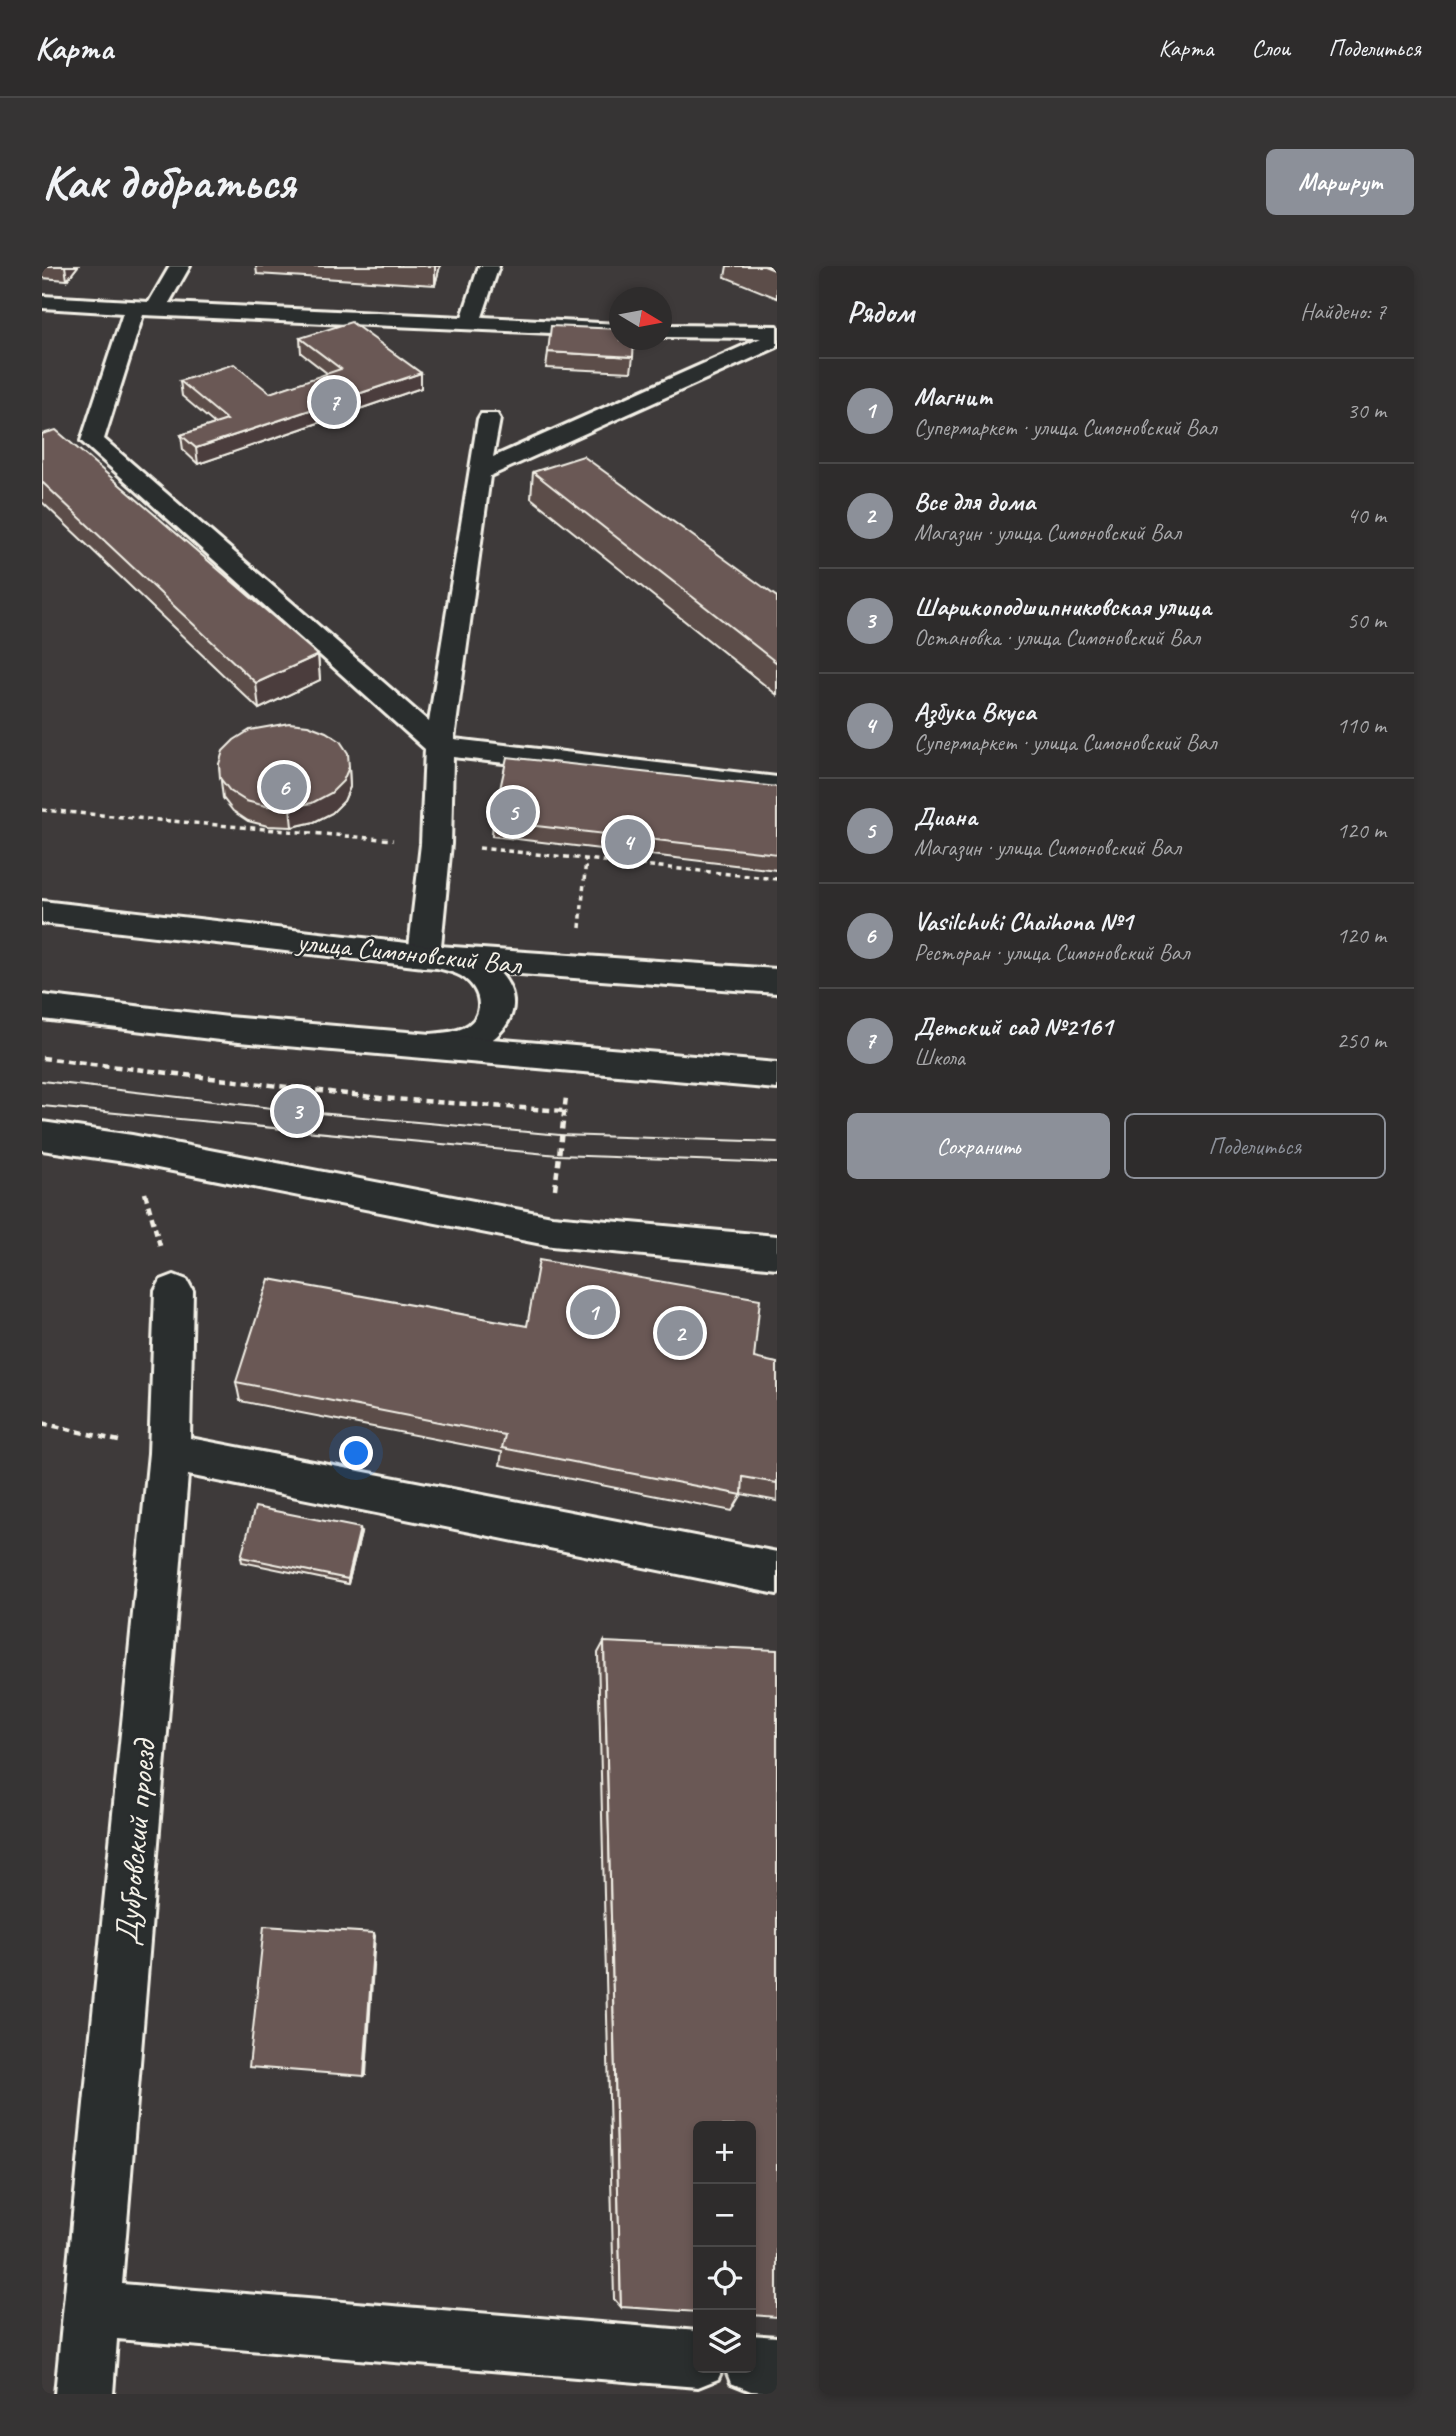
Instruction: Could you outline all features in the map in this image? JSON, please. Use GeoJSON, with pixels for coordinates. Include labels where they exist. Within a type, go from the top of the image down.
{"type":"FeatureCollection","features":[{"type":"Feature","properties":{"kind":"main road"},"geometry":{"type":"LineString","coordinates":[[180,266],[145,309],[92,441],[439,746],[777,786]]}},
{"type":"Feature","properties":{"kind":"main road"},"geometry":{"type":"LineString","coordinates":[[470,323],[489,266]]}},
{"type":"Feature","properties":{"kind":"main road"},"geometry":{"type":"LineString","coordinates":[[42,302],[609,329]]}},
{"type":"Feature","properties":{"kind":"main road"},"geometry":{"type":"LineString","coordinates":[[672,331],[777,332]]}},
{"type":"Feature","properties":{"kind":"main road"},"geometry":{"type":"LineString","coordinates":[[479,472],[777,338]]}},
{"type":"Feature","properties":{"kind":"main road"},"geometry":{"type":"LineString","coordinates":[[426,1046],[466,1041],[487,1029],[496,1013],[496,996],[489,983],[473,968],[432,957],[439,746],[489,419]]}},
{"type":"Feature","properties":{"kind":"main road"},"geometry":{"type":"LineString","coordinates":[[549,440],[570,456]]}},
{"type":"Feature","properties":{"kind":"main road","name":"улица Симоновский Вал"},"geometry":{"type":"LineString","coordinates":[[42,912],[432,957],[777,981]]}},
{"type":"Feature","properties":{"kind":"main road"},"geometry":{"type":"LineString","coordinates":[[42,1007],[115,1017],[777,1076]]}},
{"type":"Feature","properties":{"kind":"main road"},"geometry":{"type":"LineString","coordinates":[[42,1136],[132,1149],[552,1231],[777,1252]]}},
{"type":"Feature","properties":{"kind":"main road","name":"Дубровский проезд"},"geometry":{"type":"LineString","coordinates":[[84,2394],[169,1453],[174,1291]]}},
{"type":"Feature","properties":{"kind":"main road"},"geometry":{"type":"LineString","coordinates":[[169,1453],[777,1573]]}},
{"type":"Feature","properties":{"kind":"main road"},"geometry":{"type":"LineString","coordinates":[[92,2309],[693,2359]]}},
{"type":"Feature","properties":{"kind":"main road"},"geometry":{"type":"LineString","coordinates":[[756,2363],[777,2365]]}},
{"type":"Feature","properties":{"kind":"path"},"geometry":{"type":"LineString","coordinates":[[42,1058],[380,1098],[564,1111]]}},
{"type":"Feature","properties":{"kind":"path"},"geometry":{"type":"LineString","coordinates":[[132,1149],[174,1291]]}},
{"type":"Feature","properties":{"kind":"path"},"geometry":{"type":"LineString","coordinates":[[42,1423],[169,1453]]}},
{"type":"Feature","properties":{"kind":"building"},"geometry":{"type":"Polygon","coordinates":[[[764,266],[777,266],[777,271],[764,266]]]}},
{"type":"Feature","properties":{"kind":"building"},"geometry":{"type":"Polygon","coordinates":[[[351,322],[421,373],[196,448],[181,435],[227,420],[180,381],[234,364],[270,393],[341,369],[300,338],[351,322]]]}},
{"type":"Feature","properties":{"kind":"building"},"geometry":{"type":"Polygon","coordinates":[[[551,326],[609,329],[609,350],[633,350],[633,357],[548,352],[551,326]]]}},
{"type":"Feature","properties":{"kind":"building"},"geometry":{"type":"Polygon","coordinates":[[[56,430],[318,655],[256,683],[42,482],[42,434],[56,430]]]}},
{"type":"Feature","properties":{"kind":"building"},"geometry":{"type":"Polygon","coordinates":[[[583,456],[777,597],[777,663],[533,472],[583,456]]]}},
{"type":"Feature","properties":{"kind":"building"},"geometry":{"type":"Polygon","coordinates":[[[289,723],[308,725],[340,741],[348,753],[349,767],[343,781],[331,793],[312,803],[290,807],[266,806],[246,801],[230,791],[220,778],[219,764],[223,751],[250,730],[289,723]]]}},
{"type":"Feature","properties":{"kind":"building"},"geometry":{"type":"Polygon","coordinates":[[[507,757],[777,787],[777,854],[493,821],[507,757]]]}},
{"type":"Feature","properties":{"kind":"building"},"geometry":{"type":"Polygon","coordinates":[[[539,1260],[760,1299],[754,1358],[777,1363],[777,1483],[743,1477],[742,1495],[502,1448],[505,1435],[236,1382],[269,1279],[527,1326],[539,1260]]]}},
{"type":"Feature","properties":{"kind":"building"},"geometry":{"type":"Polygon","coordinates":[[[255,1507],[360,1528],[348,1579],[241,1557],[255,1507]]]}},
{"type":"Feature","properties":{"kind":"building"},"geometry":{"type":"Polygon","coordinates":[[[604,1642],[777,1650],[777,2317],[756,2315],[756,2121],[693,2121],[693,2312],[621,2307],[604,1642]]]}},
{"type":"Feature","properties":{"kind":"building"},"geometry":{"type":"Polygon","coordinates":[[[264,1926],[374,1933],[364,2076],[249,2067],[264,1926]]]}},
{"type":"Feature","properties":{"kind":"tram line"},"geometry":{"type":"LineString","coordinates":[[42,1081],[297,1111],[560,1135],[777,1142]]}},
{"type":"Feature","properties":{"kind":"tram line"},"geometry":{"type":"LineString","coordinates":[[42,1106],[558,1155],[777,1163]]}},
{"type":"Feature","properties":{"kind":"place","name":"Детский сад №2161"},"geometry":{"type":"Point","coordinates":[334,402]}},
{"type":"Feature","properties":{"kind":"place","name":"Vasilchuki Chaihona №1"},"geometry":{"type":"Point","coordinates":[284,787]}},
{"type":"Feature","properties":{"kind":"place","name":"Диана"},"geometry":{"type":"Point","coordinates":[513,812]}},
{"type":"Feature","properties":{"kind":"place","name":"Азбука Вкуса"},"geometry":{"type":"Point","coordinates":[628,842]}},
{"type":"Feature","properties":{"kind":"place","name":"Шарикоподшипниковская улица"},"geometry":{"type":"Point","coordinates":[297,1111]}},
{"type":"Feature","properties":{"kind":"place","name":"Магнит"},"geometry":{"type":"Point","coordinates":[593,1312]}},
{"type":"Feature","properties":{"kind":"place","name":"Все для дома"},"geometry":{"type":"Point","coordinates":[680,1333]}}]}
